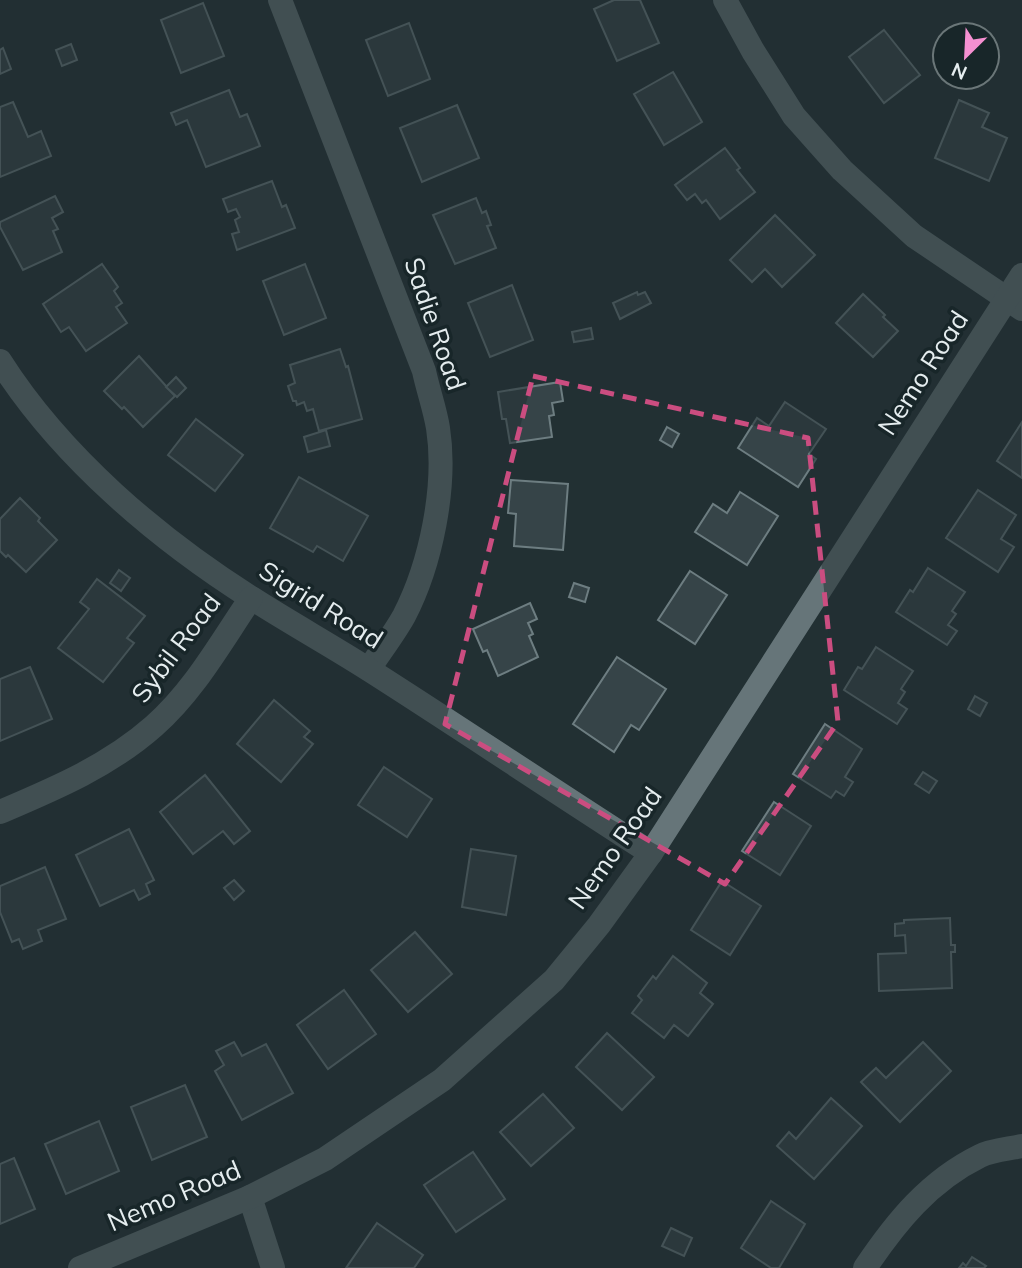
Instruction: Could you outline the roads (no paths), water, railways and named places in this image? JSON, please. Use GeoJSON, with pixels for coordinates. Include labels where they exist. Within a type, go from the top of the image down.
{"type":"FeatureCollection","features":[{"type":"Feature","properties":{"kind":"street","name":"Sadie Road"},"geometry":{"type":"LineString","coordinates":[[280,0],[424,371],[438,428],[440,476],[433,529],[422,572],[404,616],[369,669]]}},
{"type":"Feature","properties":{"kind":"street"},"geometry":{"type":"LineString","coordinates":[[726,0],[753,51],[794,116],[842,170],[915,236],[1014,304]]}},
{"type":"Feature","properties":{"kind":"street","name":"Nemo Road"},"geometry":{"type":"LineString","coordinates":[[80,1268],[250,1197],[325,1159],[442,1080],[554,980],[599,925],[651,853],[1014,304],[1022,275]]}},
{"type":"Feature","properties":{"kind":"street","name":"Sigrid Road"},"geometry":{"type":"LineString","coordinates":[[0,361],[49,428],[150,526],[251,598],[369,669],[651,853]]}},
{"type":"Feature","properties":{"kind":"street","name":"Sybil Road"},"geometry":{"type":"LineString","coordinates":[[0,812],[64,785],[119,754],[155,725],[189,688],[251,598]]}},
{"type":"Feature","properties":{"kind":"street"},"geometry":{"type":"LineString","coordinates":[[865,1268],[895,1224],[940,1180],[982,1155],[1022,1146]]}},
{"type":"Feature","properties":{"kind":"street"},"geometry":{"type":"LineString","coordinates":[[250,1197],[273,1268]]}}]}
